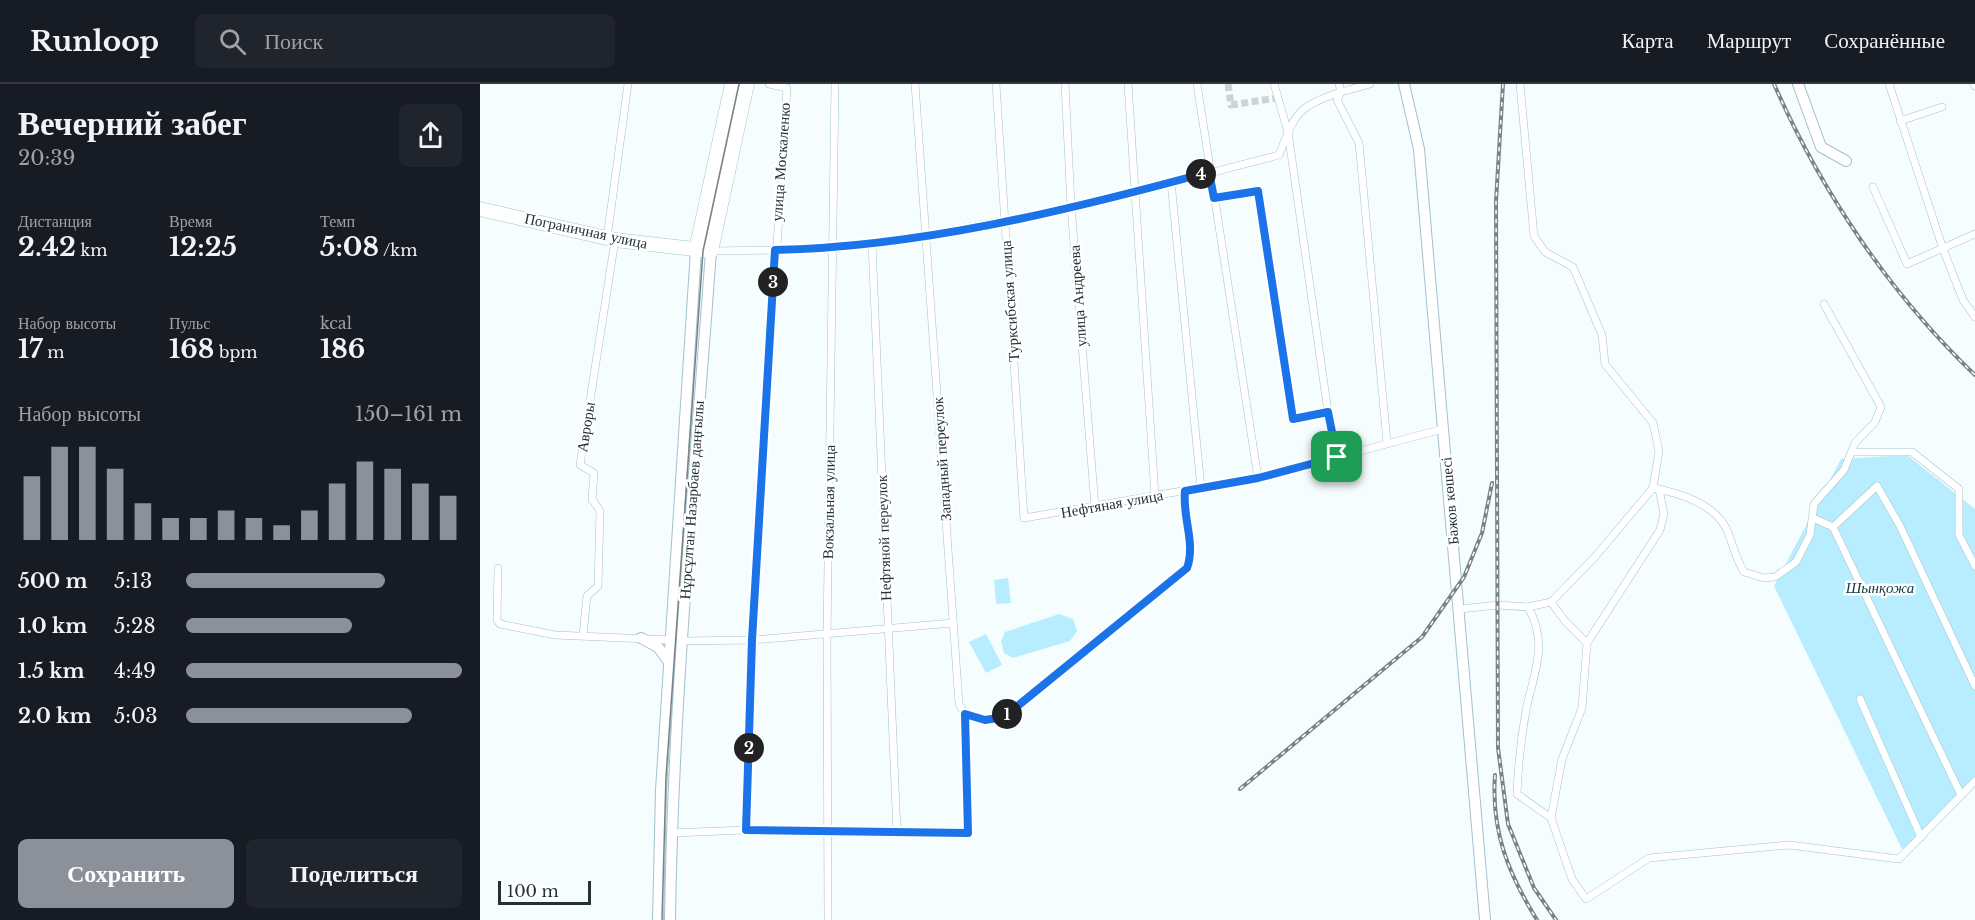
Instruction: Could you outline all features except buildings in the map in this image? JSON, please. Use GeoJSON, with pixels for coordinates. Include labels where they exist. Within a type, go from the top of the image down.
{"type":"FeatureCollection","features":[{"type":"Feature","properties":{"kind":"highway","name":"Нұрсұлтан Назарбаев даңғылы"},"geometry":{"type":"LineString","coordinates":[[696,250],[732,84]]}},
{"type":"Feature","properties":{"kind":"highway","name":"Нұрсұлтан Назарбаев даңғылы"},"geometry":{"type":"LineString","coordinates":[[711,251],[747,84]]}},
{"type":"Feature","properties":{"kind":"highway","name":"Пограничная улица"},"geometry":{"type":"LineString","coordinates":[[480,208],[611,239],[711,251]]}},
{"type":"Feature","properties":{"kind":"main road","name":"Бажов көшесі"},"geometry":{"type":"LineString","coordinates":[[1404,84],[1419,149],[1485,920]]}},
{"type":"Feature","properties":{"kind":"main road"},"geometry":{"type":"LineString","coordinates":[[1798,84],[1821,147],[1846,161]]}},
{"type":"Feature","properties":{"kind":"main road","name":"Нұрсұлтан Назарбаев даңғылы"},"geometry":{"type":"LineString","coordinates":[[670,920],[676,641],[696,250]]}},
{"type":"Feature","properties":{"kind":"main road","name":"Нұрсұлтан Назарбаев даңғылы"},"geometry":{"type":"LineString","coordinates":[[658,920],[669,662],[676,641],[711,251]]}},
{"type":"Feature","properties":{"kind":"main road"},"geometry":{"type":"LineString","coordinates":[[641,638],[658,647],[669,662]]}},
{"type":"Feature","properties":{"kind":"street","name":"Авроры"},"geometry":{"type":"LineString","coordinates":[[583,635],[587,596],[598,586],[600,511],[592,499],[594,473],[580,465],[611,239],[628,84]]}},
{"type":"Feature","properties":{"kind":"street","name":"улица Москаленко"},"geometry":{"type":"LineString","coordinates":[[746,830],[752,640],[787,88],[769,84]]}},
{"type":"Feature","properties":{"kind":"street","name":"Вокзальная улица"},"geometry":{"type":"LineString","coordinates":[[828,920],[827,634],[835,84]]}},
{"type":"Feature","properties":{"kind":"street","name":"Западный переулок"},"geometry":{"type":"LineString","coordinates":[[897,833],[968,833],[965,714],[959,704],[915,84]]}},
{"type":"Feature","properties":{"kind":"street","name":"Турксибская улица"},"geometry":{"type":"LineString","coordinates":[[996,84],[1024,518]]}},
{"type":"Feature","properties":{"kind":"street","name":"улица Андреева"},"geometry":{"type":"LineString","coordinates":[[1065,84],[1071,206],[1095,507]]}},
{"type":"Feature","properties":{"kind":"street"},"geometry":{"type":"LineString","coordinates":[[1128,84],[1155,496]]}},
{"type":"Feature","properties":{"kind":"street"},"geometry":{"type":"LineString","coordinates":[[1197,84],[1258,478]]}},
{"type":"Feature","properties":{"kind":"street"},"geometry":{"type":"LineString","coordinates":[[1274,84],[1288,132],[1328,412],[1337,457]]}},
{"type":"Feature","properties":{"kind":"street"},"geometry":{"type":"LineString","coordinates":[[1339,84],[1341,92],[1337,100],[1359,143],[1387,442]]}},
{"type":"Feature","properties":{"kind":"street","name":"Пограничная улица"},"geometry":{"type":"LineString","coordinates":[[711,251],[834,249],[1004,220],[1171,183],[1279,155],[1288,132],[1303,110],[1341,92],[1370,84]]}},
{"type":"Feature","properties":{"kind":"street"},"geometry":{"type":"LineString","coordinates":[[1520,84],[1534,237],[1545,252],[1573,267],[1602,335],[1605,364],[1653,423],[1659,451],[1656,489],[1664,514],[1660,530],[1587,643],[1582,708],[1562,759],[1551,818],[1572,879],[1586,899],[1649,858],[1789,845],[1899,859],[1975,781]]}},
{"type":"Feature","properties":{"kind":"street"},"geometry":{"type":"LineString","coordinates":[[1889,84],[1943,249],[1963,300],[1975,317]]}},
{"type":"Feature","properties":{"kind":"street"},"geometry":{"type":"LineString","coordinates":[[1900,121],[1942,107]]}},
{"type":"Feature","properties":{"kind":"street"},"geometry":{"type":"LineString","coordinates":[[1171,183],[1201,488]]}},
{"type":"Feature","properties":{"kind":"street"},"geometry":{"type":"LineString","coordinates":[[1873,187],[1907,264],[1975,234]]}},
{"type":"Feature","properties":{"kind":"street"},"geometry":{"type":"LineString","coordinates":[[1214,198],[1258,191],[1293,419],[1328,412]]}},
{"type":"Feature","properties":{"kind":"street","name":"Нефтяной переулок"},"geometry":{"type":"LineString","coordinates":[[872,243],[897,833]]}},
{"type":"Feature","properties":{"kind":"street"},"geometry":{"type":"LineString","coordinates":[[1656,489],[1687,497],[1714,514],[1725,527],[1744,572],[1764,578],[1775,577],[1797,562],[1810,535],[1814,504],[1844,470],[1855,443],[1875,422],[1881,407],[1824,304]]}},
{"type":"Feature","properties":{"kind":"street","name":"Нефтяная улица"},"geometry":{"type":"LineString","coordinates":[[1024,518],[1258,478],[1443,429]]}},
{"type":"Feature","properties":{"kind":"street"},"geometry":{"type":"LineString","coordinates":[[1852,452],[1912,452],[1959,489],[1959,534],[1975,566]]}},
{"type":"Feature","properties":{"kind":"street"},"geometry":{"type":"LineString","coordinates":[[1833,527],[1877,486],[1900,526],[1975,686]]}},
{"type":"Feature","properties":{"kind":"street"},"geometry":{"type":"LineString","coordinates":[[1460,609],[1498,605],[1528,607],[1551,602],[1656,489]]}},
{"type":"Feature","properties":{"kind":"street"},"geometry":{"type":"LineString","coordinates":[[965,714],[985,720],[1004,717],[1187,568],[1192,554],[1183,506],[1185,491]]}},
{"type":"Feature","properties":{"kind":"street"},"geometry":{"type":"LineString","coordinates":[[1812,518],[1833,527],[1961,795]]}},
{"type":"Feature","properties":{"kind":"street"},"geometry":{"type":"LineString","coordinates":[[498,568],[498,623],[555,635],[676,641],[752,640],[888,630],[953,622]]}},
{"type":"Feature","properties":{"kind":"street"},"geometry":{"type":"LineString","coordinates":[[1551,602],[1565,621],[1587,643]]}},
{"type":"Feature","properties":{"kind":"street"},"geometry":{"type":"LineString","coordinates":[[1528,607],[1538,624],[1539,659],[1518,756],[1517,794],[1551,818]]}},
{"type":"Feature","properties":{"kind":"street"},"geometry":{"type":"LineString","coordinates":[[1860,699],[1921,837]]}},
{"type":"Feature","properties":{"kind":"street"},"geometry":{"type":"LineString","coordinates":[[671,833],[746,830],[897,833]]}},
{"type":"Feature","properties":{"kind":"green space","name":"Шынқожа"},"geometry":{"type":"Polygon","coordinates":[[[1907,455],[1975,509],[1975,782],[1921,837],[1902,849],[1774,586],[1841,459],[1907,455]]]}},
{"type":"Feature","properties":{"kind":"green space"},"geometry":{"type":"Polygon","coordinates":[[[1008,578],[1011,603],[996,604],[994,580],[1008,578]]]}},
{"type":"Feature","properties":{"kind":"green space"},"geometry":{"type":"Polygon","coordinates":[[[1059,614],[1073,619],[1077,631],[1070,641],[1013,658],[1004,653],[1001,641],[1005,632],[1059,614]]]}},
{"type":"Feature","properties":{"kind":"green space"},"geometry":{"type":"Polygon","coordinates":[[[986,634],[1002,665],[986,673],[969,642],[986,634]]]}},
{"type":"Feature","properties":{"kind":"tunnel"},"geometry":{"type":"LineString","coordinates":[[1228,84],[1231,105],[1277,98]]}},
{"type":"Feature","properties":{"kind":"tram line"},"geometry":{"type":"LineString","coordinates":[[662,920],[666,777],[703,251],[739,84]]}},
{"type":"Feature","properties":{"kind":"railway"},"geometry":{"type":"LineString","coordinates":[[1503,84],[1496,201],[1498,748],[1508,824],[1534,888],[1556,920]]}},
{"type":"Feature","properties":{"kind":"railway"},"geometry":{"type":"LineString","coordinates":[[1774,84],[1813,163],[1860,239],[1914,310],[1975,375]]}},
{"type":"Feature","properties":{"kind":"railway"},"geometry":{"type":"LineString","coordinates":[[1240,789],[1422,637],[1464,577],[1482,533],[1492,483]]}},
{"type":"Feature","properties":{"kind":"railway"},"geometry":{"type":"LineString","coordinates":[[1495,775],[1496,815],[1504,851],[1518,885],[1537,920]]}},
{"type":"Feature","properties":{"kind":"route"},"geometry":{"type":"LineString","coordinates":[[1209,172],[1214,198],[1258,191],[1293,419],[1328,412],[1337,457],[1258,478],[1185,491],[1183,506],[1192,554],[1187,568],[1004,717],[985,720],[965,714],[968,833],[746,830],[752,640],[775,250],[834,249],[926,235],[1090,204],[1209,172]]}}]}
